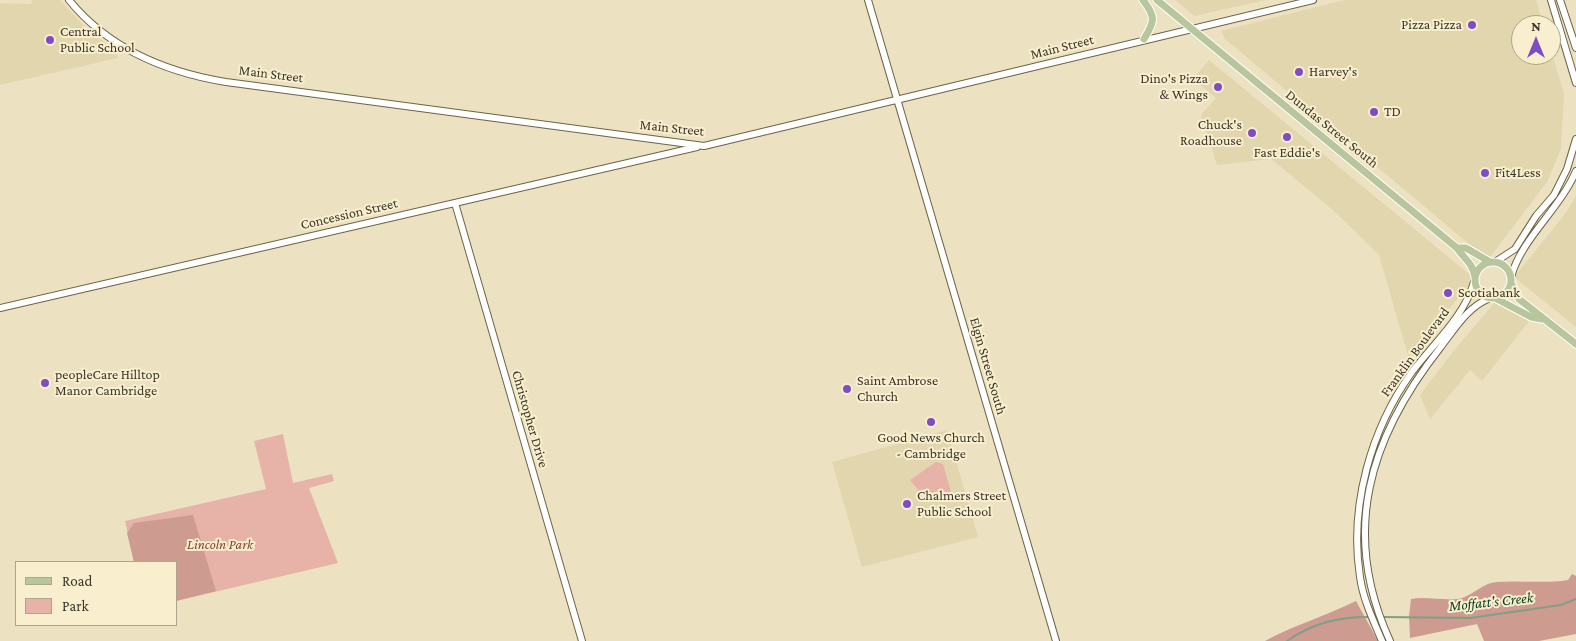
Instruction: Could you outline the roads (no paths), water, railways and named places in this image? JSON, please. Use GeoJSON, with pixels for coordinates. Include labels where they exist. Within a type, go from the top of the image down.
{"type":"FeatureCollection","features":[{"type":"Feature","properties":{"kind":"main road","name":"Main Street"},"geometry":{"type":"LineString","coordinates":[[69,0],[90,22],[124,48],[184,73],[226,82],[704,146],[1313,0]]}},
{"type":"Feature","properties":{"kind":"main road","name":"Elgin Street South"},"geometry":{"type":"LineString","coordinates":[[868,0],[1056,641]]}},
{"type":"Feature","properties":{"kind":"main road"},"geometry":{"type":"LineString","coordinates":[[1143,0],[1151,11],[1153,18],[1152,25],[1144,39]]}},
{"type":"Feature","properties":{"kind":"main road","name":"Dundas Street South"},"geometry":{"type":"LineString","coordinates":[[1158,0],[1458,248],[1461,255],[1472,264],[1475,279]]}},
{"type":"Feature","properties":{"kind":"main road"},"geometry":{"type":"LineString","coordinates":[[1551,0],[1576,83]]}},
{"type":"Feature","properties":{"kind":"main road"},"geometry":{"type":"LineString","coordinates":[[1560,0],[1576,48]]}},
{"type":"Feature","properties":{"kind":"main road"},"geometry":{"type":"LineString","coordinates":[[1542,319],[1531,317],[1478,290],[1475,279],[1482,266],[1515,249],[1536,216],[1554,196],[1567,169],[1576,139]]}},
{"type":"Feature","properties":{"kind":"main road","name":"Concession Street"},"geometry":{"type":"LineString","coordinates":[[0,308],[704,146]]}},
{"type":"Feature","properties":{"kind":"main road"},"geometry":{"type":"LineString","coordinates":[[1492,298],[1505,294],[1518,258],[1561,201],[1576,171]]}},
{"type":"Feature","properties":{"kind":"main road","name":"Christopher Drive"},"geometry":{"type":"LineString","coordinates":[[455,203],[582,641]]}},
{"type":"Feature","properties":{"kind":"main road","name":"Dundas Street South"},"geometry":{"type":"LineString","coordinates":[[1458,248],[1466,248],[1492,262]]}},
{"type":"Feature","properties":{"kind":"main road"},"geometry":{"type":"LineString","coordinates":[[1492,262],[1505,266],[1516,296],[1542,319],[1576,344]]}},
{"type":"Feature","properties":{"kind":"main road","name":"Franklin Boulevard"},"geometry":{"type":"LineString","coordinates":[[1382,641],[1378,624],[1360,578],[1357,537],[1361,498],[1371,452],[1387,413],[1401,389],[1464,306],[1475,279]]}},
{"type":"Feature","properties":{"kind":"main road","name":"Franklin Boulevard"},"geometry":{"type":"LineString","coordinates":[[1372,610],[1364,537],[1370,488],[1383,441],[1400,404],[1424,368],[1470,310],[1492,298]]}},
{"type":"Feature","properties":{"kind":"main road","name":"Franklin Boulevard"},"geometry":{"type":"LineString","coordinates":[[1378,624],[1390,641]]}},
{"type":"Feature","properties":{"kind":"waterway","name":"Moffatt's Creek"},"geometry":{"type":"LineString","coordinates":[[1383,617],[1470,618],[1561,605],[1576,599]]}},
{"type":"Feature","properties":{"kind":"waterway","name":"Moffatt's Creek"},"geometry":{"type":"LineString","coordinates":[[1287,641],[1316,625],[1326,622],[1347,618],[1369,617]]}},
{"type":"Feature","properties":{"kind":"place","name":"Pizza Pizza"},"geometry":{"type":"Point","coordinates":[1472,25]}},
{"type":"Feature","properties":{"kind":"place","name":"Central Public School"},"geometry":{"type":"Point","coordinates":[50,40]}},
{"type":"Feature","properties":{"kind":"place","name":"Harvey's"},"geometry":{"type":"Point","coordinates":[1299,72]}},
{"type":"Feature","properties":{"kind":"place","name":"Dino's Pizza & Wings"},"geometry":{"type":"Point","coordinates":[1218,87]}},
{"type":"Feature","properties":{"kind":"place","name":"TD"},"geometry":{"type":"Point","coordinates":[1374,112]}},
{"type":"Feature","properties":{"kind":"place","name":"Chuck's Roadhouse"},"geometry":{"type":"Point","coordinates":[1252,133]}},
{"type":"Feature","properties":{"kind":"place","name":"Fast Eddie's"},"geometry":{"type":"Point","coordinates":[1287,137]}},
{"type":"Feature","properties":{"kind":"place","name":"Fit4Less"},"geometry":{"type":"Point","coordinates":[1485,173]}},
{"type":"Feature","properties":{"kind":"place","name":"Scotiabank"},"geometry":{"type":"Point","coordinates":[1448,293]}},
{"type":"Feature","properties":{"kind":"place","name":"peopleCare Hilltop Manor Cambridge"},"geometry":{"type":"Point","coordinates":[45,383]}},
{"type":"Feature","properties":{"kind":"place","name":"Saint Ambrose Church"},"geometry":{"type":"Point","coordinates":[847,389]}},
{"type":"Feature","properties":{"kind":"place","name":"Good News Church - Cambridge"},"geometry":{"type":"Point","coordinates":[931,422]}},
{"type":"Feature","properties":{"kind":"place","name":"Chalmers Street Public School"},"geometry":{"type":"Point","coordinates":[907,504]}},
{"type":"Feature","properties":{"kind":"park label","name":"Lincoln Park"},"geometry":{"type":"Point","coordinates":[220,545]}}]}
